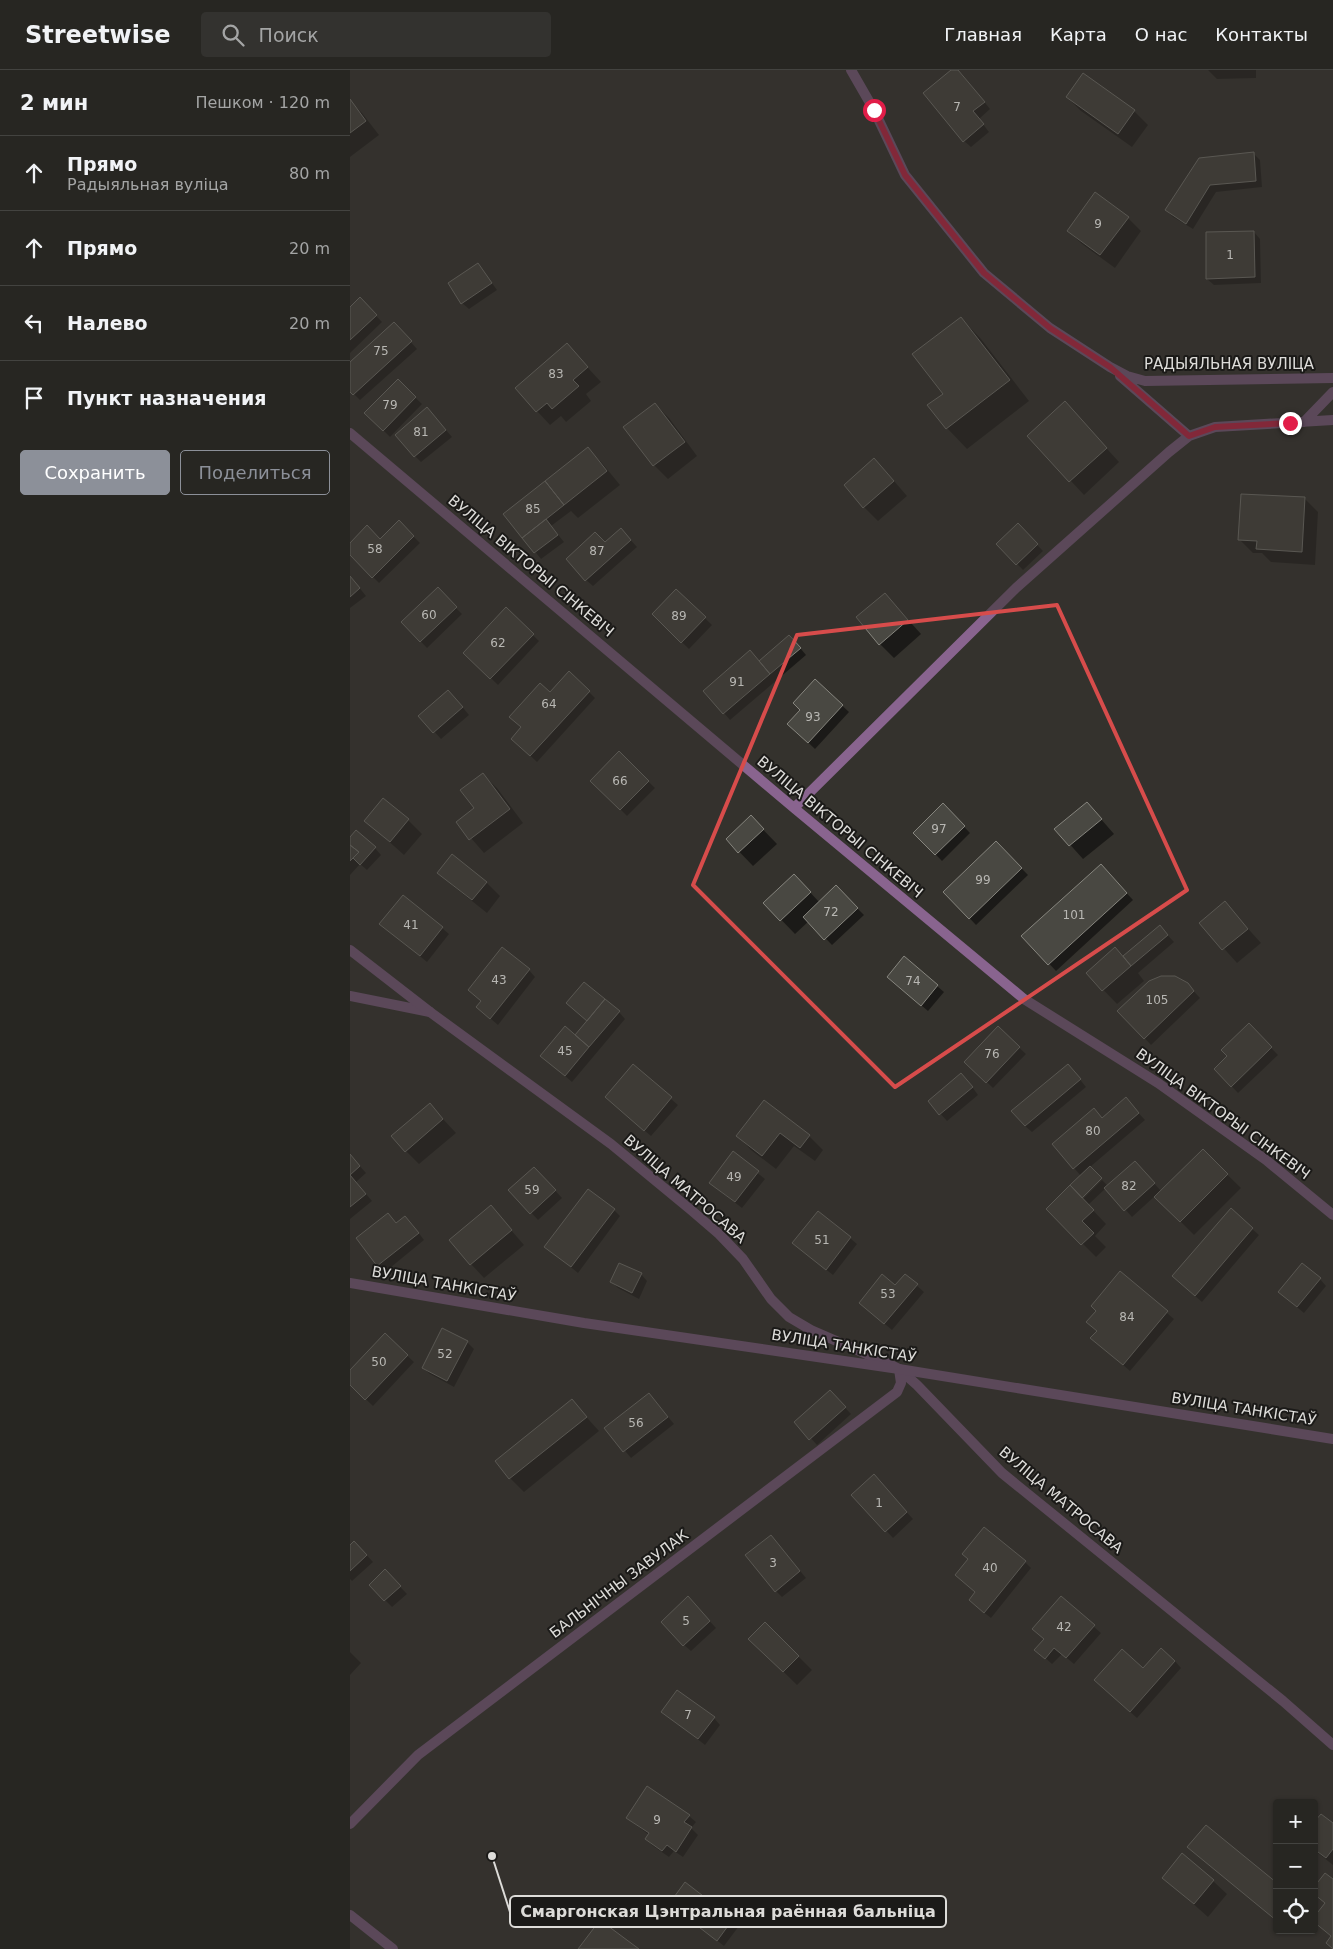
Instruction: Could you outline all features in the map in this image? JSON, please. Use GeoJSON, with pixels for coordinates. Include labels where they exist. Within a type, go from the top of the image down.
{"type":"FeatureCollection","features":[{"type":"Feature","properties":{"kind":"street","name":"РАДЫЯЛЬНАЯ ВУЛІЦА"},"geometry":{"type":"LineString","coordinates":[[851,70],[874,110],[905,175],[984,273],[1050,328],[1110,367],[1127,376],[1144,381],[1333,378]]}},
{"type":"Feature","properties":{"kind":"street"},"geometry":{"type":"LineString","coordinates":[[1110,367],[1189,436]]}},
{"type":"Feature","properties":{"kind":"street"},"geometry":{"type":"LineString","coordinates":[[1304,422],[1333,392]]}},
{"type":"Feature","properties":{"kind":"street"},"geometry":{"type":"LineString","coordinates":[[794,808],[1016,588],[1168,452],[1189,436],[1215,427],[1333,420]]}},
{"type":"Feature","properties":{"kind":"street","name":"ВУЛІЦА ВІКТОРЫІ СІНКЕВІЧ"},"geometry":{"type":"LineString","coordinates":[[350,433],[794,808],[1024,999],[1158,1083],[1266,1160],[1333,1215]]}},
{"type":"Feature","properties":{"kind":"street","name":"ВУЛІЦА МАТРОСАВА"},"geometry":{"type":"LineString","coordinates":[[350,950],[430,1012],[611,1144],[691,1210],[743,1259],[772,1299],[789,1317],[810,1330],[898,1369],[1002,1473],[1283,1701],[1333,1745]]}},
{"type":"Feature","properties":{"kind":"street"},"geometry":{"type":"LineString","coordinates":[[350,996],[430,1012]]}},
{"type":"Feature","properties":{"kind":"street","name":"ВУЛІЦА ТАНКІСТАЎ"},"geometry":{"type":"LineString","coordinates":[[350,1283],[584,1323],[898,1369],[1333,1439]]}},
{"type":"Feature","properties":{"kind":"street","name":"БАЛЬНІЧНЫ ЗАВУЛАК"},"geometry":{"type":"LineString","coordinates":[[350,1824],[418,1755],[897,1392],[901,1383],[898,1369]]}},
{"type":"Feature","properties":{"kind":"street"},"geometry":{"type":"LineString","coordinates":[[350,1915],[393,1949]]}},
{"type":"Feature","properties":{"kind":"highlighted area"},"geometry":{"type":"Polygon","coordinates":[[[1057,605],[1187,890],[895,1087],[693,885],[797,635],[1057,605]]]}},
{"type":"Feature","properties":{"kind":"building"},"geometry":{"type":"Polygon","coordinates":[[[951,70],[958,70],[985,102],[973,111],[984,124],[963,142],[923,93],[951,70]]]}},
{"type":"Feature","properties":{"kind":"building"},"geometry":{"type":"Polygon","coordinates":[[[1083,73],[1135,110],[1118,134],[1066,97],[1083,73]]]}},
{"type":"Feature","properties":{"kind":"building"},"geometry":{"type":"Polygon","coordinates":[[[350,99],[366,121],[350,133],[350,99]]]}},
{"type":"Feature","properties":{"kind":"building"},"geometry":{"type":"Polygon","coordinates":[[[1254,152],[1256,181],[1210,185],[1186,224],[1165,210],[1199,158],[1254,152]]]}},
{"type":"Feature","properties":{"kind":"building"},"geometry":{"type":"Polygon","coordinates":[[[1095,192],[1129,217],[1100,255],[1067,231],[1095,192]]]}},
{"type":"Feature","properties":{"kind":"building"},"geometry":{"type":"Polygon","coordinates":[[[1254,231],[1255,277],[1206,279],[1206,232],[1254,231]]]}},
{"type":"Feature","properties":{"kind":"building"},"geometry":{"type":"Polygon","coordinates":[[[478,263],[492,283],[461,304],[448,283],[478,263]]]}},
{"type":"Feature","properties":{"kind":"building"},"geometry":{"type":"Polygon","coordinates":[[[360,297],[377,315],[350,340],[350,307],[360,297]]]}},
{"type":"Feature","properties":{"kind":"building"},"geometry":{"type":"Polygon","coordinates":[[[961,317],[1010,380],[946,429],[927,405],[943,394],[912,354],[961,317]]]}},
{"type":"Feature","properties":{"kind":"building"},"geometry":{"type":"Polygon","coordinates":[[[394,322],[412,341],[353,395],[350,392],[350,362],[394,322]]]}},
{"type":"Feature","properties":{"kind":"building"},"geometry":{"type":"Polygon","coordinates":[[[567,343],[588,367],[573,380],[579,386],[552,409],[547,403],[536,412],[515,388],[567,343]]]}},
{"type":"Feature","properties":{"kind":"building"},"geometry":{"type":"Polygon","coordinates":[[[398,379],[416,397],[383,431],[364,413],[398,379]]]}},
{"type":"Feature","properties":{"kind":"building"},"geometry":{"type":"Polygon","coordinates":[[[1065,401],[1107,448],[1069,482],[1027,436],[1065,401]]]}},
{"type":"Feature","properties":{"kind":"building"},"geometry":{"type":"Polygon","coordinates":[[[655,403],[685,442],[653,466],[623,427],[655,403]]]}},
{"type":"Feature","properties":{"kind":"building"},"geometry":{"type":"Polygon","coordinates":[[[427,407],[446,430],[414,457],[395,435],[427,407]]]}},
{"type":"Feature","properties":{"kind":"building"},"geometry":{"type":"Polygon","coordinates":[[[588,447],[607,471],[564,505],[545,481],[588,447]]]}},
{"type":"Feature","properties":{"kind":"building"},"geometry":{"type":"Polygon","coordinates":[[[874,458],[894,481],[863,508],[844,485],[874,458]]]}},
{"type":"Feature","properties":{"kind":"building"},"geometry":{"type":"Polygon","coordinates":[[[545,481],[564,505],[522,538],[503,514],[545,481]]]}},
{"type":"Feature","properties":{"kind":"building"},"geometry":{"type":"Polygon","coordinates":[[[1241,494],[1305,497],[1302,552],[1256,549],[1257,541],[1238,540],[1241,494]]]}},
{"type":"Feature","properties":{"kind":"building"},"geometry":{"type":"Polygon","coordinates":[[[546,519],[558,535],[534,553],[522,538],[546,519]]]}},
{"type":"Feature","properties":{"kind":"building"},"geometry":{"type":"Polygon","coordinates":[[[399,520],[414,536],[372,578],[350,555],[350,543],[367,525],[380,539],[399,520]]]}},
{"type":"Feature","properties":{"kind":"building"},"geometry":{"type":"Polygon","coordinates":[[[1018,523],[1038,544],[1016,565],[996,544],[1018,523]]]}},
{"type":"Feature","properties":{"kind":"building"},"geometry":{"type":"Polygon","coordinates":[[[621,528],[631,540],[585,581],[566,559],[595,532],[605,542],[621,528]]]}},
{"type":"Feature","properties":{"kind":"building"},"geometry":{"type":"Polygon","coordinates":[[[350,576],[360,588],[350,597],[350,576]]]}},
{"type":"Feature","properties":{"kind":"building"},"geometry":{"type":"Polygon","coordinates":[[[438,587],[457,607],[420,642],[401,622],[438,587]]]}},
{"type":"Feature","properties":{"kind":"building"},"geometry":{"type":"Polygon","coordinates":[[[676,589],[706,617],[681,643],[652,614],[676,589]]]}},
{"type":"Feature","properties":{"kind":"building"},"geometry":{"type":"Polygon","coordinates":[[[885,593],[908,620],[879,645],[856,617],[885,593]]]}},
{"type":"Feature","properties":{"kind":"building"},"geometry":{"type":"Polygon","coordinates":[[[506,607],[534,634],[490,679],[463,653],[506,607]]]}},
{"type":"Feature","properties":{"kind":"building"},"geometry":{"type":"Polygon","coordinates":[[[789,635],[801,648],[770,674],[759,661],[789,635]]]}},
{"type":"Feature","properties":{"kind":"building"},"geometry":{"type":"Polygon","coordinates":[[[750,650],[770,674],[723,714],[703,691],[750,650]]]}},
{"type":"Feature","properties":{"kind":"building"},"geometry":{"type":"Polygon","coordinates":[[[569,671],[590,691],[530,756],[511,739],[521,727],[509,717],[540,683],[550,692],[569,671]]]}},
{"type":"Feature","properties":{"kind":"building"},"geometry":{"type":"Polygon","coordinates":[[[815,679],[843,705],[808,743],[787,724],[800,710],[793,703],[815,679]]]}},
{"type":"Feature","properties":{"kind":"building"},"geometry":{"type":"Polygon","coordinates":[[[448,690],[463,707],[433,733],[418,716],[448,690]]]}},
{"type":"Feature","properties":{"kind":"building"},"geometry":{"type":"Polygon","coordinates":[[[619,751],[649,781],[620,810],[590,781],[619,751]]]}},
{"type":"Feature","properties":{"kind":"building"},"geometry":{"type":"Polygon","coordinates":[[[483,773],[510,809],[469,840],[456,822],[474,808],[460,790],[483,773]]]}},
{"type":"Feature","properties":{"kind":"building"},"geometry":{"type":"Polygon","coordinates":[[[383,798],[409,819],[390,842],[364,821],[383,798]]]}},
{"type":"Feature","properties":{"kind":"building"},"geometry":{"type":"Polygon","coordinates":[[[1087,802],[1102,819],[1069,846],[1054,829],[1087,802]]]}},
{"type":"Feature","properties":{"kind":"building"},"geometry":{"type":"Polygon","coordinates":[[[943,803],[965,826],[935,855],[913,833],[943,803]]]}},
{"type":"Feature","properties":{"kind":"building"},"geometry":{"type":"Polygon","coordinates":[[[751,815],[764,829],[738,853],[726,839],[751,815]]]}},
{"type":"Feature","properties":{"kind":"building"},"geometry":{"type":"Polygon","coordinates":[[[356,830],[376,847],[360,865],[353,858],[359,852],[350,845],[350,837],[356,830]]]}},
{"type":"Feature","properties":{"kind":"building"},"geometry":{"type":"Polygon","coordinates":[[[996,841],[1022,868],[969,919],[943,892],[996,841]]]}},
{"type":"Feature","properties":{"kind":"building"},"geometry":{"type":"Polygon","coordinates":[[[350,845],[359,852],[350,861],[350,845]]]}},
{"type":"Feature","properties":{"kind":"building"},"geometry":{"type":"Polygon","coordinates":[[[452,854],[487,882],[472,900],[437,873],[452,854]]]}},
{"type":"Feature","properties":{"kind":"building"},"geometry":{"type":"Polygon","coordinates":[[[1101,864],[1127,893],[1048,965],[1021,936],[1101,864]]]}},
{"type":"Feature","properties":{"kind":"building"},"geometry":{"type":"Polygon","coordinates":[[[794,874],[811,892],[780,921],[763,903],[794,874]]]}},
{"type":"Feature","properties":{"kind":"building"},"geometry":{"type":"Polygon","coordinates":[[[836,885],[858,908],[824,940],[803,917],[836,885]]]}},
{"type":"Feature","properties":{"kind":"building"},"geometry":{"type":"Polygon","coordinates":[[[403,895],[443,927],[420,956],[379,924],[403,895]]]}},
{"type":"Feature","properties":{"kind":"building"},"geometry":{"type":"Polygon","coordinates":[[[1225,901],[1248,929],[1222,950],[1199,923],[1225,901]]]}},
{"type":"Feature","properties":{"kind":"building"},"geometry":{"type":"Polygon","coordinates":[[[1160,925],[1168,935],[1131,966],[1123,956],[1160,925]]]}},
{"type":"Feature","properties":{"kind":"building"},"geometry":{"type":"Polygon","coordinates":[[[502,947],[530,969],[490,1019],[476,1007],[481,1001],[468,990],[502,947]]]}},
{"type":"Feature","properties":{"kind":"building"},"geometry":{"type":"Polygon","coordinates":[[[1115,947],[1131,966],[1102,991],[1086,973],[1115,947]]]}},
{"type":"Feature","properties":{"kind":"building"},"geometry":{"type":"Polygon","coordinates":[[[904,956],[938,985],[921,1006],[887,977],[904,956]]]}},
{"type":"Feature","properties":{"kind":"building"},"geometry":{"type":"Polygon","coordinates":[[[1161,976],[1175,976],[1188,983],[1194,991],[1144,1039],[1117,1011],[1149,981],[1161,976]]]}},
{"type":"Feature","properties":{"kind":"building"},"geometry":{"type":"Polygon","coordinates":[[[584,982],[605,999],[587,1021],[566,1003],[584,982]]]}},
{"type":"Feature","properties":{"kind":"building"},"geometry":{"type":"Polygon","coordinates":[[[605,999],[620,1011],[589,1047],[575,1035],[605,999]]]}},
{"type":"Feature","properties":{"kind":"building"},"geometry":{"type":"Polygon","coordinates":[[[1249,1023],[1272,1047],[1231,1087],[1214,1069],[1227,1056],[1221,1050],[1249,1023]]]}},
{"type":"Feature","properties":{"kind":"building"},"geometry":{"type":"Polygon","coordinates":[[[565,1026],[589,1047],[565,1076],[540,1056],[565,1026]]]}},
{"type":"Feature","properties":{"kind":"building"},"geometry":{"type":"Polygon","coordinates":[[[998,1026],[1020,1047],[986,1083],[964,1062],[998,1026]]]}},
{"type":"Feature","properties":{"kind":"building"},"geometry":{"type":"Polygon","coordinates":[[[633,1064],[672,1097],[644,1131],[605,1097],[633,1064]]]}},
{"type":"Feature","properties":{"kind":"building"},"geometry":{"type":"Polygon","coordinates":[[[1068,1064],[1081,1079],[1025,1126],[1011,1111],[1068,1064]]]}},
{"type":"Feature","properties":{"kind":"building"},"geometry":{"type":"Polygon","coordinates":[[[961,1073],[973,1087],[939,1115],[928,1101],[961,1073]]]}},
{"type":"Feature","properties":{"kind":"building"},"geometry":{"type":"Polygon","coordinates":[[[1126,1097],[1139,1113],[1073,1169],[1052,1144],[1094,1108],[1102,1118],[1126,1097]]]}},
{"type":"Feature","properties":{"kind":"building"},"geometry":{"type":"Polygon","coordinates":[[[764,1100],[810,1135],[800,1148],[780,1133],[762,1156],[736,1136],[764,1100]]]}},
{"type":"Feature","properties":{"kind":"building"},"geometry":{"type":"Polygon","coordinates":[[[430,1103],[443,1119],[405,1152],[391,1136],[430,1103]]]}},
{"type":"Feature","properties":{"kind":"building"},"geometry":{"type":"Polygon","coordinates":[[[1203,1149],[1228,1174],[1180,1222],[1154,1197],[1203,1149]]]}},
{"type":"Feature","properties":{"kind":"building"},"geometry":{"type":"Polygon","coordinates":[[[733,1151],[759,1171],[735,1202],[709,1183],[733,1151]]]}},
{"type":"Feature","properties":{"kind":"building"},"geometry":{"type":"Polygon","coordinates":[[[350,1154],[360,1166],[350,1175],[350,1154]]]}},
{"type":"Feature","properties":{"kind":"building"},"geometry":{"type":"Polygon","coordinates":[[[1135,1161],[1155,1183],[1124,1211],[1104,1188],[1135,1161]]]}},
{"type":"Feature","properties":{"kind":"building"},"geometry":{"type":"Polygon","coordinates":[[[1090,1166],[1102,1178],[1082,1198],[1070,1185],[1090,1166]]]}},
{"type":"Feature","properties":{"kind":"building"},"geometry":{"type":"Polygon","coordinates":[[[534,1167],[556,1190],[530,1214],[508,1190],[534,1167]]]}},
{"type":"Feature","properties":{"kind":"building"},"geometry":{"type":"Polygon","coordinates":[[[350,1175],[366,1194],[350,1207],[350,1175]]]}},
{"type":"Feature","properties":{"kind":"building"},"geometry":{"type":"Polygon","coordinates":[[[1070,1185],[1094,1210],[1082,1221],[1094,1233],[1081,1245],[1046,1209],[1070,1185]]]}},
{"type":"Feature","properties":{"kind":"building"},"geometry":{"type":"Polygon","coordinates":[[[588,1189],[615,1209],[571,1267],[544,1247],[588,1189]]]}},
{"type":"Feature","properties":{"kind":"building"},"geometry":{"type":"Polygon","coordinates":[[[491,1205],[512,1230],[470,1265],[449,1240],[491,1205]]]}},
{"type":"Feature","properties":{"kind":"building"},"geometry":{"type":"Polygon","coordinates":[[[1231,1208],[1253,1228],[1195,1296],[1172,1276],[1231,1208]]]}},
{"type":"Feature","properties":{"kind":"building"},"geometry":{"type":"Polygon","coordinates":[[[818,1211],[851,1237],[826,1270],[792,1243],[818,1211]]]}},
{"type":"Feature","properties":{"kind":"building"},"geometry":{"type":"Polygon","coordinates":[[[388,1213],[396,1223],[405,1216],[419,1233],[377,1266],[356,1238],[388,1213]]]}},
{"type":"Feature","properties":{"kind":"building"},"geometry":{"type":"Polygon","coordinates":[[[619,1263],[642,1273],[632,1293],[610,1282],[619,1263]]]}},
{"type":"Feature","properties":{"kind":"building"},"geometry":{"type":"Polygon","coordinates":[[[1302,1263],[1321,1278],[1297,1307],[1278,1292],[1302,1263]]]}},
{"type":"Feature","properties":{"kind":"building"},"geometry":{"type":"Polygon","coordinates":[[[1120,1271],[1168,1311],[1123,1365],[1090,1338],[1097,1331],[1086,1322],[1096,1311],[1091,1306],[1120,1271]]]}},
{"type":"Feature","properties":{"kind":"building"},"geometry":{"type":"Polygon","coordinates":[[[882,1274],[895,1285],[905,1274],[918,1284],[884,1324],[859,1303],[882,1274]]]}},
{"type":"Feature","properties":{"kind":"building"},"geometry":{"type":"Polygon","coordinates":[[[442,1328],[468,1341],[447,1381],[422,1368],[442,1328]]]}},
{"type":"Feature","properties":{"kind":"building"},"geometry":{"type":"Polygon","coordinates":[[[385,1333],[408,1355],[365,1400],[350,1385],[350,1370],[385,1333]]]}},
{"type":"Feature","properties":{"kind":"building"},"geometry":{"type":"Polygon","coordinates":[[[830,1390],[846,1407],[809,1440],[794,1422],[830,1390]]]}},
{"type":"Feature","properties":{"kind":"building"},"geometry":{"type":"Polygon","coordinates":[[[649,1393],[668,1417],[623,1452],[604,1428],[649,1393]]]}},
{"type":"Feature","properties":{"kind":"building"},"geometry":{"type":"Polygon","coordinates":[[[572,1399],[587,1417],[509,1479],[495,1461],[572,1399]]]}},
{"type":"Feature","properties":{"kind":"building"},"geometry":{"type":"Polygon","coordinates":[[[874,1474],[907,1512],[885,1532],[851,1495],[874,1474]]]}},
{"type":"Feature","properties":{"kind":"building"},"geometry":{"type":"Polygon","coordinates":[[[984,1527],[1026,1561],[984,1613],[969,1600],[975,1592],[955,1575],[968,1559],[962,1554],[984,1527]]]}},
{"type":"Feature","properties":{"kind":"building"},"geometry":{"type":"Polygon","coordinates":[[[771,1535],[800,1571],[775,1592],[745,1555],[771,1535]]]}},
{"type":"Feature","properties":{"kind":"building"},"geometry":{"type":"Polygon","coordinates":[[[354,1541],[367,1555],[350,1571],[350,1545],[354,1541]]]}},
{"type":"Feature","properties":{"kind":"building"},"geometry":{"type":"Polygon","coordinates":[[[385,1569],[401,1586],[384,1601],[369,1585],[385,1569]]]}},
{"type":"Feature","properties":{"kind":"building"},"geometry":{"type":"Polygon","coordinates":[[[688,1596],[710,1621],[683,1646],[661,1622],[688,1596]]]}},
{"type":"Feature","properties":{"kind":"building"},"geometry":{"type":"Polygon","coordinates":[[[1061,1596],[1095,1625],[1066,1658],[1054,1648],[1045,1659],[1034,1650],[1044,1639],[1032,1629],[1061,1596]]]}},
{"type":"Feature","properties":{"kind":"building"},"geometry":{"type":"Polygon","coordinates":[[[765,1622],[799,1656],[783,1672],[748,1639],[765,1622]]]}},
{"type":"Feature","properties":{"kind":"building"},"geometry":{"type":"Polygon","coordinates":[[[1161,1648],[1175,1661],[1130,1712],[1094,1680],[1122,1649],[1143,1668],[1161,1648]]]}},
{"type":"Feature","properties":{"kind":"building"},"geometry":{"type":"Polygon","coordinates":[[[677,1690],[715,1717],[698,1739],[661,1712],[677,1690]]]}},
{"type":"Feature","properties":{"kind":"building"},"geometry":{"type":"Polygon","coordinates":[[[647,1786],[690,1815],[684,1822],[692,1827],[676,1852],[667,1845],[662,1851],[645,1839],[649,1833],[626,1818],[647,1786]]]}},
{"type":"Feature","properties":{"kind":"building"},"geometry":{"type":"Polygon","coordinates":[[[1321,1814],[1333,1823],[1333,1849],[1326,1858],[1318,1852],[1318,1817],[1321,1814]]]}},
{"type":"Feature","properties":{"kind":"building"},"geometry":{"type":"Polygon","coordinates":[[[1206,1825],[1273,1880],[1273,1918],[1187,1847],[1206,1825]]]}},
{"type":"Feature","properties":{"kind":"building"},"geometry":{"type":"Polygon","coordinates":[[[1182,1853],[1214,1880],[1194,1904],[1162,1878],[1182,1853]]]}},
{"type":"Feature","properties":{"kind":"building"},"geometry":{"type":"Polygon","coordinates":[[[1325,1873],[1333,1879],[1333,1949],[1326,1943],[1331,1936],[1318,1925],[1318,1912],[1325,1903],[1318,1897],[1318,1882],[1325,1873]]]}},
{"type":"Feature","properties":{"kind":"building"},"geometry":{"type":"Polygon","coordinates":[[[685,1882],[733,1919],[717,1941],[669,1904],[685,1882]]]}},
{"type":"Feature","properties":{"kind":"building"},"geometry":{"type":"Polygon","coordinates":[[[600,1920],[639,1949],[578,1949],[600,1920]]]}},
{"type":"Feature","properties":{"kind":"place","name":"Смаргонская Цэнтральная раённая бальніца"},"geometry":{"type":"Point","coordinates":[492,1856]}},
{"type":"Feature","properties":{"kind":"route"},"geometry":{"type":"LineString","coordinates":[[874,110],[905,175],[984,273],[1050,328],[1110,367],[1189,436],[1215,427],[1290,423]]}}]}
